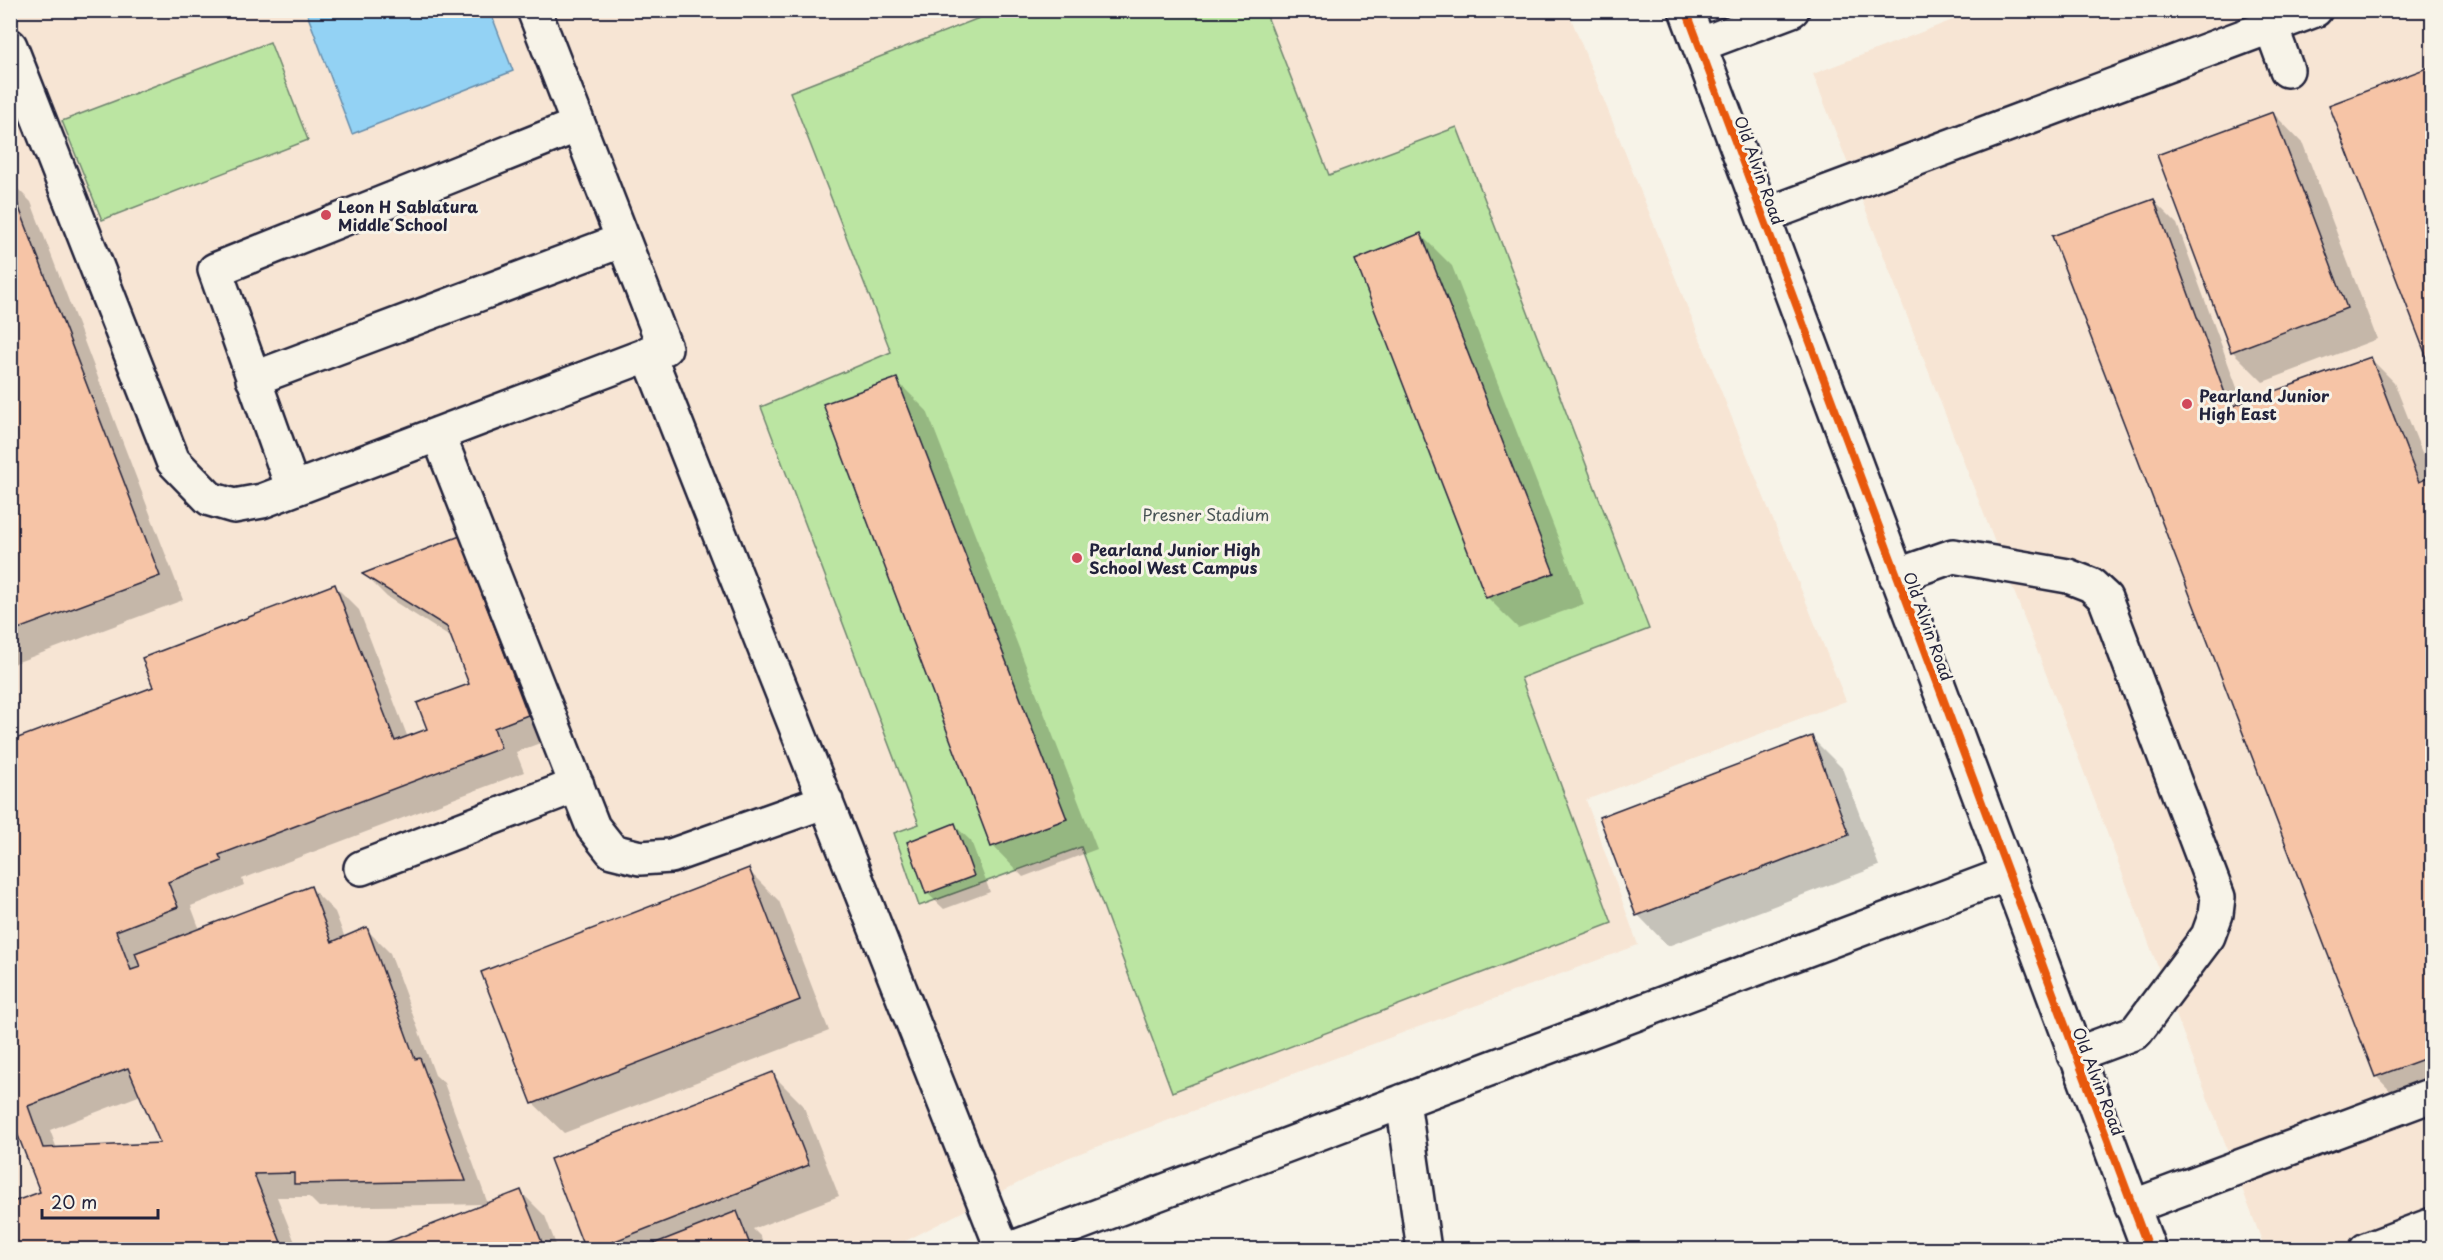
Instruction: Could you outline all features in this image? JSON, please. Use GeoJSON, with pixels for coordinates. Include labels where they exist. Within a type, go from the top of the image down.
{"type":"FeatureCollection","features":[{"type":"Feature","properties":{"kind":"street"},"geometry":{"type":"LineString","coordinates":[[10,46],[172,460],[210,499],[234,506],[262,501],[665,348],[534,10]]}},
{"type":"Feature","properties":{"kind":"street","name":"Old Alvin Road"},"geometry":{"type":"LineString","coordinates":[[1686,10],[2074,1055],[2149,1250]]}},
{"type":"Feature","properties":{"kind":"street"},"geometry":{"type":"LineString","coordinates":[[1699,45],[1792,10]]}},
{"type":"Feature","properties":{"kind":"street"},"geometry":{"type":"LineString","coordinates":[[1763,216],[2268,18],[2315,10]]}},
{"type":"Feature","properties":{"kind":"street"},"geometry":{"type":"LineString","coordinates":[[2268,18],[2287,70]]}},
{"type":"Feature","properties":{"kind":"street"},"geometry":{"type":"LineString","coordinates":[[293,489],[215,270],[578,124]]}},
{"type":"Feature","properties":{"kind":"street"},"geometry":{"type":"LineString","coordinates":[[253,379],[623,240]]}},
{"type":"Feature","properties":{"kind":"street"},"geometry":{"type":"LineString","coordinates":[[648,354],[1003,1250]]}},
{"type":"Feature","properties":{"kind":"street"},"geometry":{"type":"LineString","coordinates":[[438,434],[593,827],[612,850],[640,858],[672,856],[826,801]]}},
{"type":"Feature","properties":{"kind":"street"},"geometry":{"type":"LineString","coordinates":[[1896,576],[1953,555],[2068,576],[2091,585],[2105,598],[2218,897],[2216,914],[2208,936],[2136,1032],[2074,1055]]}},
{"type":"Feature","properties":{"kind":"street"},"geometry":{"type":"LineString","coordinates":[[361,868],[577,785]]}},
{"type":"Feature","properties":{"kind":"street"},"geometry":{"type":"LineString","coordinates":[[1008,1250],[2007,874]]}},
{"type":"Feature","properties":{"kind":"street"},"geometry":{"type":"LineString","coordinates":[[2132,1207],[2433,1095]]}},
{"type":"Feature","properties":{"kind":"street"},"geometry":{"type":"LineString","coordinates":[[1403,1101],[1424,1250]]}},
{"type":"Feature","properties":{"kind":"street"},"geometry":{"type":"LineString","coordinates":[[2366,1250],[2433,1225]]}},
{"type":"Feature","properties":{"kind":"shaded area","name":"Pearland Junior High School West Campus"},"geometry":{"type":"Polygon","coordinates":[[[10,11],[1568,11],[1846,701],[1586,800],[1638,945],[1067,1158],[890,1249],[11,1249],[10,11]]]}},
{"type":"Feature","properties":{"kind":"shaded area","name":"Pearland Junior High East"},"geometry":{"type":"Polygon","coordinates":[[[1976,11],[2432,11],[2432,1249],[2265,1249],[2069,733],[1813,74],[1976,11]]]}},
{"type":"Feature","properties":{"kind":"green space","name":"Presner Stadium"},"geometry":{"type":"Polygon","coordinates":[[[997,11],[1265,11],[1329,175],[1457,127],[1649,629],[1521,678],[1612,923],[1172,1092],[1081,847],[919,906],[894,833],[919,824],[761,407],[891,352],[790,92],[997,11]]]}},
{"type":"Feature","properties":{"kind":"green space"},"geometry":{"type":"Polygon","coordinates":[[[270,42],[308,140],[102,220],[62,121],[270,42]]]}},
{"type":"Feature","properties":{"kind":"water"},"geometry":{"type":"Polygon","coordinates":[[[306,11],[490,11],[513,71],[352,134],[306,11]]]}},
{"type":"Feature","properties":{"kind":"building"},"geometry":{"type":"Polygon","coordinates":[[[2432,66],[2432,371],[2329,105],[2432,66]]]}},
{"type":"Feature","properties":{"kind":"building"},"geometry":{"type":"Polygon","coordinates":[[[2273,112],[2347,308],[2231,352],[2157,155],[2273,112]]]}},
{"type":"Feature","properties":{"kind":"building"},"geometry":{"type":"Polygon","coordinates":[[[10,184],[160,576],[10,632],[10,184]]]}},
{"type":"Feature","properties":{"kind":"building"},"geometry":{"type":"Polygon","coordinates":[[[2154,199],[2230,407],[2371,357],[2419,482],[2432,476],[2432,1056],[2375,1077],[2052,236],[2154,199]]]}},
{"type":"Feature","properties":{"kind":"building"},"geometry":{"type":"Polygon","coordinates":[[[1421,233],[1554,573],[1486,598],[1355,260],[1421,233]]]}},
{"type":"Feature","properties":{"kind":"building"},"geometry":{"type":"Polygon","coordinates":[[[897,378],[1067,819],[991,847],[823,404],[897,378]]]}},
{"type":"Feature","properties":{"kind":"building"},"geometry":{"type":"Polygon","coordinates":[[[460,536],[528,715],[494,728],[501,748],[219,855],[222,861],[168,882],[178,907],[116,931],[131,970],[140,967],[135,953],[311,886],[332,942],[367,927],[415,1059],[420,1058],[466,1181],[294,1184],[294,1173],[254,1174],[284,1250],[10,1250],[10,1203],[40,1192],[10,1115],[10,741],[153,687],[142,658],[335,584],[395,741],[427,729],[417,703],[469,684],[447,627],[362,574],[460,536]],[[128,1068],[28,1106],[43,1148],[160,1143],[128,1068]]]}},
{"type":"Feature","properties":{"kind":"building"},"geometry":{"type":"Polygon","coordinates":[[[1812,736],[1849,835],[1636,916],[1599,817],[1812,736]]]}},
{"type":"Feature","properties":{"kind":"building"},"geometry":{"type":"Polygon","coordinates":[[[955,823],[974,876],[926,894],[907,842],[955,823]]]}},
{"type":"Feature","properties":{"kind":"building"},"geometry":{"type":"Polygon","coordinates":[[[749,868],[800,1000],[532,1104],[481,972],[749,868]]]}},
{"type":"Feature","properties":{"kind":"building"},"geometry":{"type":"Polygon","coordinates":[[[773,1072],[809,1165],[592,1250],[585,1250],[550,1159],[773,1072]]]}},
{"type":"Feature","properties":{"kind":"building"},"geometry":{"type":"Polygon","coordinates":[[[521,1190],[545,1250],[367,1250],[521,1190]]]}},
{"type":"Feature","properties":{"kind":"building"},"geometry":{"type":"Polygon","coordinates":[[[737,1211],[752,1250],[638,1250],[737,1211]]]}},
{"type":"Feature","properties":{"kind":"cycle path"},"geometry":{"type":"LineString","coordinates":[[1686,10],[2149,1250]]}},
{"type":"Feature","properties":{"kind":"place","name":"Leon H Sablatura Middle School"},"geometry":{"type":"Point","coordinates":[326,215]}},
{"type":"Feature","properties":{"kind":"place","name":"Pearland Junior High East"},"geometry":{"type":"Point","coordinates":[2187,404]}},
{"type":"Feature","properties":{"kind":"place","name":"Pearland Junior High School West Campus"},"geometry":{"type":"Point","coordinates":[1077,558]}}]}
